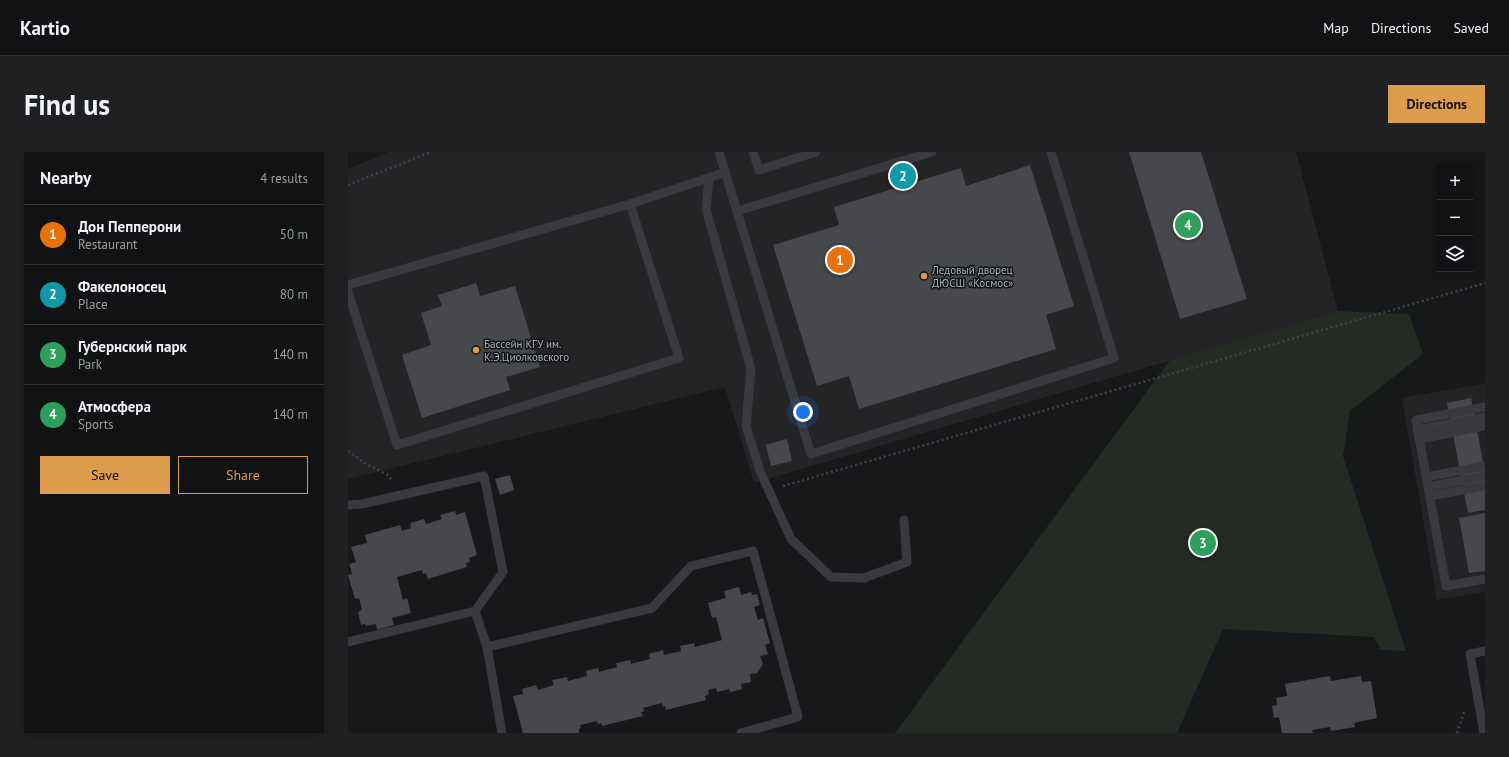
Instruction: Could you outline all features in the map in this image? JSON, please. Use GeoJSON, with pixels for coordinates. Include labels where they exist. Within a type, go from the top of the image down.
{"type":"FeatureCollection","features":[{"type":"Feature","properties":{"kind":"lane"},"geometry":{"type":"LineString","coordinates":[[720,152],[811,454],[1114,358],[1051,152]]}},
{"type":"Feature","properties":{"kind":"lane"},"geometry":{"type":"LineString","coordinates":[[753,152],[759,170],[816,152]]}},
{"type":"Feature","properties":{"kind":"lane"},"geometry":{"type":"LineString","coordinates":[[737,211],[932,152]]}},
{"type":"Feature","properties":{"kind":"lane"},"geometry":{"type":"LineString","coordinates":[[348,285],[630,204],[726,172]]}},
{"type":"Feature","properties":{"kind":"lane"},"geometry":{"type":"LineString","coordinates":[[709,178],[706,209],[751,369],[746,426],[760,471],[791,539],[831,577],[864,578],[907,562],[904,520]]}},
{"type":"Feature","properties":{"kind":"lane"},"geometry":{"type":"LineString","coordinates":[[348,292],[397,444],[679,358],[630,204]]}},
{"type":"Feature","properties":{"kind":"lane"},"geometry":{"type":"LineString","coordinates":[[1485,407],[1416,420],[1446,586],[1485,579]]}},
{"type":"Feature","properties":{"kind":"lane"},"geometry":{"type":"LineString","coordinates":[[1418,434],[1485,417]]}},
{"type":"Feature","properties":{"kind":"lane"},"geometry":{"type":"LineString","coordinates":[[1418,434],[1485,426]]}},
{"type":"Feature","properties":{"kind":"lane"},"geometry":{"type":"LineString","coordinates":[[1426,476],[1485,466]]}},
{"type":"Feature","properties":{"kind":"lane"},"geometry":{"type":"LineString","coordinates":[[348,505],[362,504],[484,476],[503,572],[475,611],[348,642]]}},
{"type":"Feature","properties":{"kind":"lane"},"geometry":{"type":"LineString","coordinates":[[1429,491],[1485,476]]}},
{"type":"Feature","properties":{"kind":"lane"},"geometry":{"type":"LineString","coordinates":[[1429,491],[1485,486]]}},
{"type":"Feature","properties":{"kind":"lane"},"geometry":{"type":"LineString","coordinates":[[487,647],[652,608],[691,566],[753,551],[798,717],[741,733]]}},
{"type":"Feature","properties":{"kind":"lane"},"geometry":{"type":"LineString","coordinates":[[475,611],[487,647],[502,733]]}},
{"type":"Feature","properties":{"kind":"lane"},"geometry":{"type":"LineString","coordinates":[[1484,733],[1470,654],[1485,651]]}},
{"type":"Feature","properties":{"kind":"path"},"geometry":{"type":"LineString","coordinates":[[348,185],[431,152]]}},
{"type":"Feature","properties":{"kind":"path"},"geometry":{"type":"LineString","coordinates":[[768,490],[1485,283]]}},
{"type":"Feature","properties":{"kind":"path"},"geometry":{"type":"LineString","coordinates":[[348,451],[366,464],[388,476],[403,494]]}},
{"type":"Feature","properties":{"kind":"shaded area"},"geometry":{"type":"Polygon","coordinates":[[[388,152],[1296,152],[1338,311],[754,483],[725,387],[348,479],[348,169],[388,152]]]}},
{"type":"Feature","properties":{"kind":"shaded area"},"geometry":{"type":"Polygon","coordinates":[[[1338,311],[1409,314],[1423,354],[1350,411],[1343,456],[1406,651],[1381,650],[1374,637],[1223,629],[1177,733],[895,733],[1170,360],[1338,311]]]}},
{"type":"Feature","properties":{"kind":"shaded area"},"geometry":{"type":"Polygon","coordinates":[[[1485,383],[1485,592],[1437,600],[1402,398],[1485,383]]]}},
{"type":"Feature","properties":{"kind":"building"},"geometry":{"type":"Polygon","coordinates":[[[1129,152],[1201,152],[1247,299],[1180,319],[1129,152]]]}},
{"type":"Feature","properties":{"kind":"building","name":"Ледовый дворец ДЮСШ «Космос»"},"geometry":{"type":"Polygon","coordinates":[[[1030,165],[1074,306],[1046,315],[1056,349],[859,409],[849,376],[817,386],[773,245],[839,225],[834,207],[961,168],[966,186],[1030,165]]]}},
{"type":"Feature","properties":{"kind":"building","name":"Бассейн КГУ им. К.Э.Циолковского"},"geometry":{"type":"Polygon","coordinates":[[[476,283],[480,296],[515,286],[540,367],[506,377],[510,390],[422,418],[402,355],[431,345],[421,313],[442,306],[438,295],[476,283]]]}},
{"type":"Feature","properties":{"kind":"building"},"geometry":{"type":"Polygon","coordinates":[[[1471,398],[1485,472],[1485,510],[1468,513],[1447,403],[1471,398]]]}},
{"type":"Feature","properties":{"kind":"building"},"geometry":{"type":"Polygon","coordinates":[[[787,439],[792,461],[771,466],[766,445],[787,439]]]}},
{"type":"Feature","properties":{"kind":"building"},"geometry":{"type":"Polygon","coordinates":[[[510,475],[514,490],[500,495],[495,479],[510,475]]]}},
{"type":"Feature","properties":{"kind":"building"},"geometry":{"type":"Polygon","coordinates":[[[455,511],[456,515],[465,512],[477,555],[469,558],[470,562],[466,563],[467,567],[428,579],[426,573],[423,574],[422,570],[397,577],[403,600],[407,598],[411,613],[392,618],[394,625],[377,630],[376,624],[366,626],[365,624],[361,625],[358,612],[362,610],[359,598],[355,599],[348,575],[352,574],[349,564],[356,562],[351,547],[367,543],[365,535],[400,525],[402,531],[411,528],[410,523],[424,519],[426,524],[442,519],[440,515],[455,511]]]}},
{"type":"Feature","properties":{"kind":"building"},"geometry":{"type":"Polygon","coordinates":[[[1485,513],[1485,571],[1469,573],[1459,518],[1485,513]]]}},
{"type":"Feature","properties":{"kind":"building"},"geometry":{"type":"Polygon","coordinates":[[[739,587],[741,595],[751,592],[752,595],[757,594],[760,605],[754,607],[758,620],[763,618],[770,643],[765,645],[768,654],[760,656],[763,664],[757,673],[750,674],[751,682],[741,684],[742,689],[730,692],[729,689],[717,692],[716,688],[708,690],[709,694],[705,696],[706,700],[666,710],[662,703],[643,708],[644,711],[641,712],[643,716],[602,726],[601,723],[598,724],[597,721],[580,725],[581,728],[579,729],[579,733],[523,733],[513,696],[523,694],[522,689],[536,685],[538,690],[554,685],[552,680],[567,677],[568,681],[587,676],[586,671],[598,668],[599,672],[617,667],[616,663],[630,660],[631,664],[650,659],[649,654],[663,650],[664,655],[681,651],[680,646],[694,643],[695,647],[722,640],[716,617],[712,618],[708,603],[726,598],[724,591],[739,587]]]}},
{"type":"Feature","properties":{"kind":"building"},"geometry":{"type":"Polygon","coordinates":[[[1330,676],[1331,681],[1361,676],[1362,682],[1371,681],[1377,718],[1354,723],[1355,727],[1331,731],[1330,727],[1312,730],[1313,733],[1282,733],[1279,717],[1274,718],[1272,706],[1277,705],[1276,698],[1287,696],[1285,684],[1330,676]]]}},
{"type":"Feature","properties":{"kind":"place","name":"Факелоносец"},"geometry":{"type":"Point","coordinates":[903,176]}},
{"type":"Feature","properties":{"kind":"place","name":"Атмосфера"},"geometry":{"type":"Point","coordinates":[1188,225]}},
{"type":"Feature","properties":{"kind":"place","name":"Дон Пепперони"},"geometry":{"type":"Point","coordinates":[840,260]}},
{"type":"Feature","properties":{"kind":"place","name":"Ледовый дворец ДЮСШ «Космос»"},"geometry":{"type":"Point","coordinates":[924,276]}},
{"type":"Feature","properties":{"kind":"place","name":"Бассейн КГУ им. К.Э.Циолковского"},"geometry":{"type":"Point","coordinates":[476,350]}},
{"type":"Feature","properties":{"kind":"place","name":"Губернский парк"},"geometry":{"type":"Point","coordinates":[1203,543]}}]}
